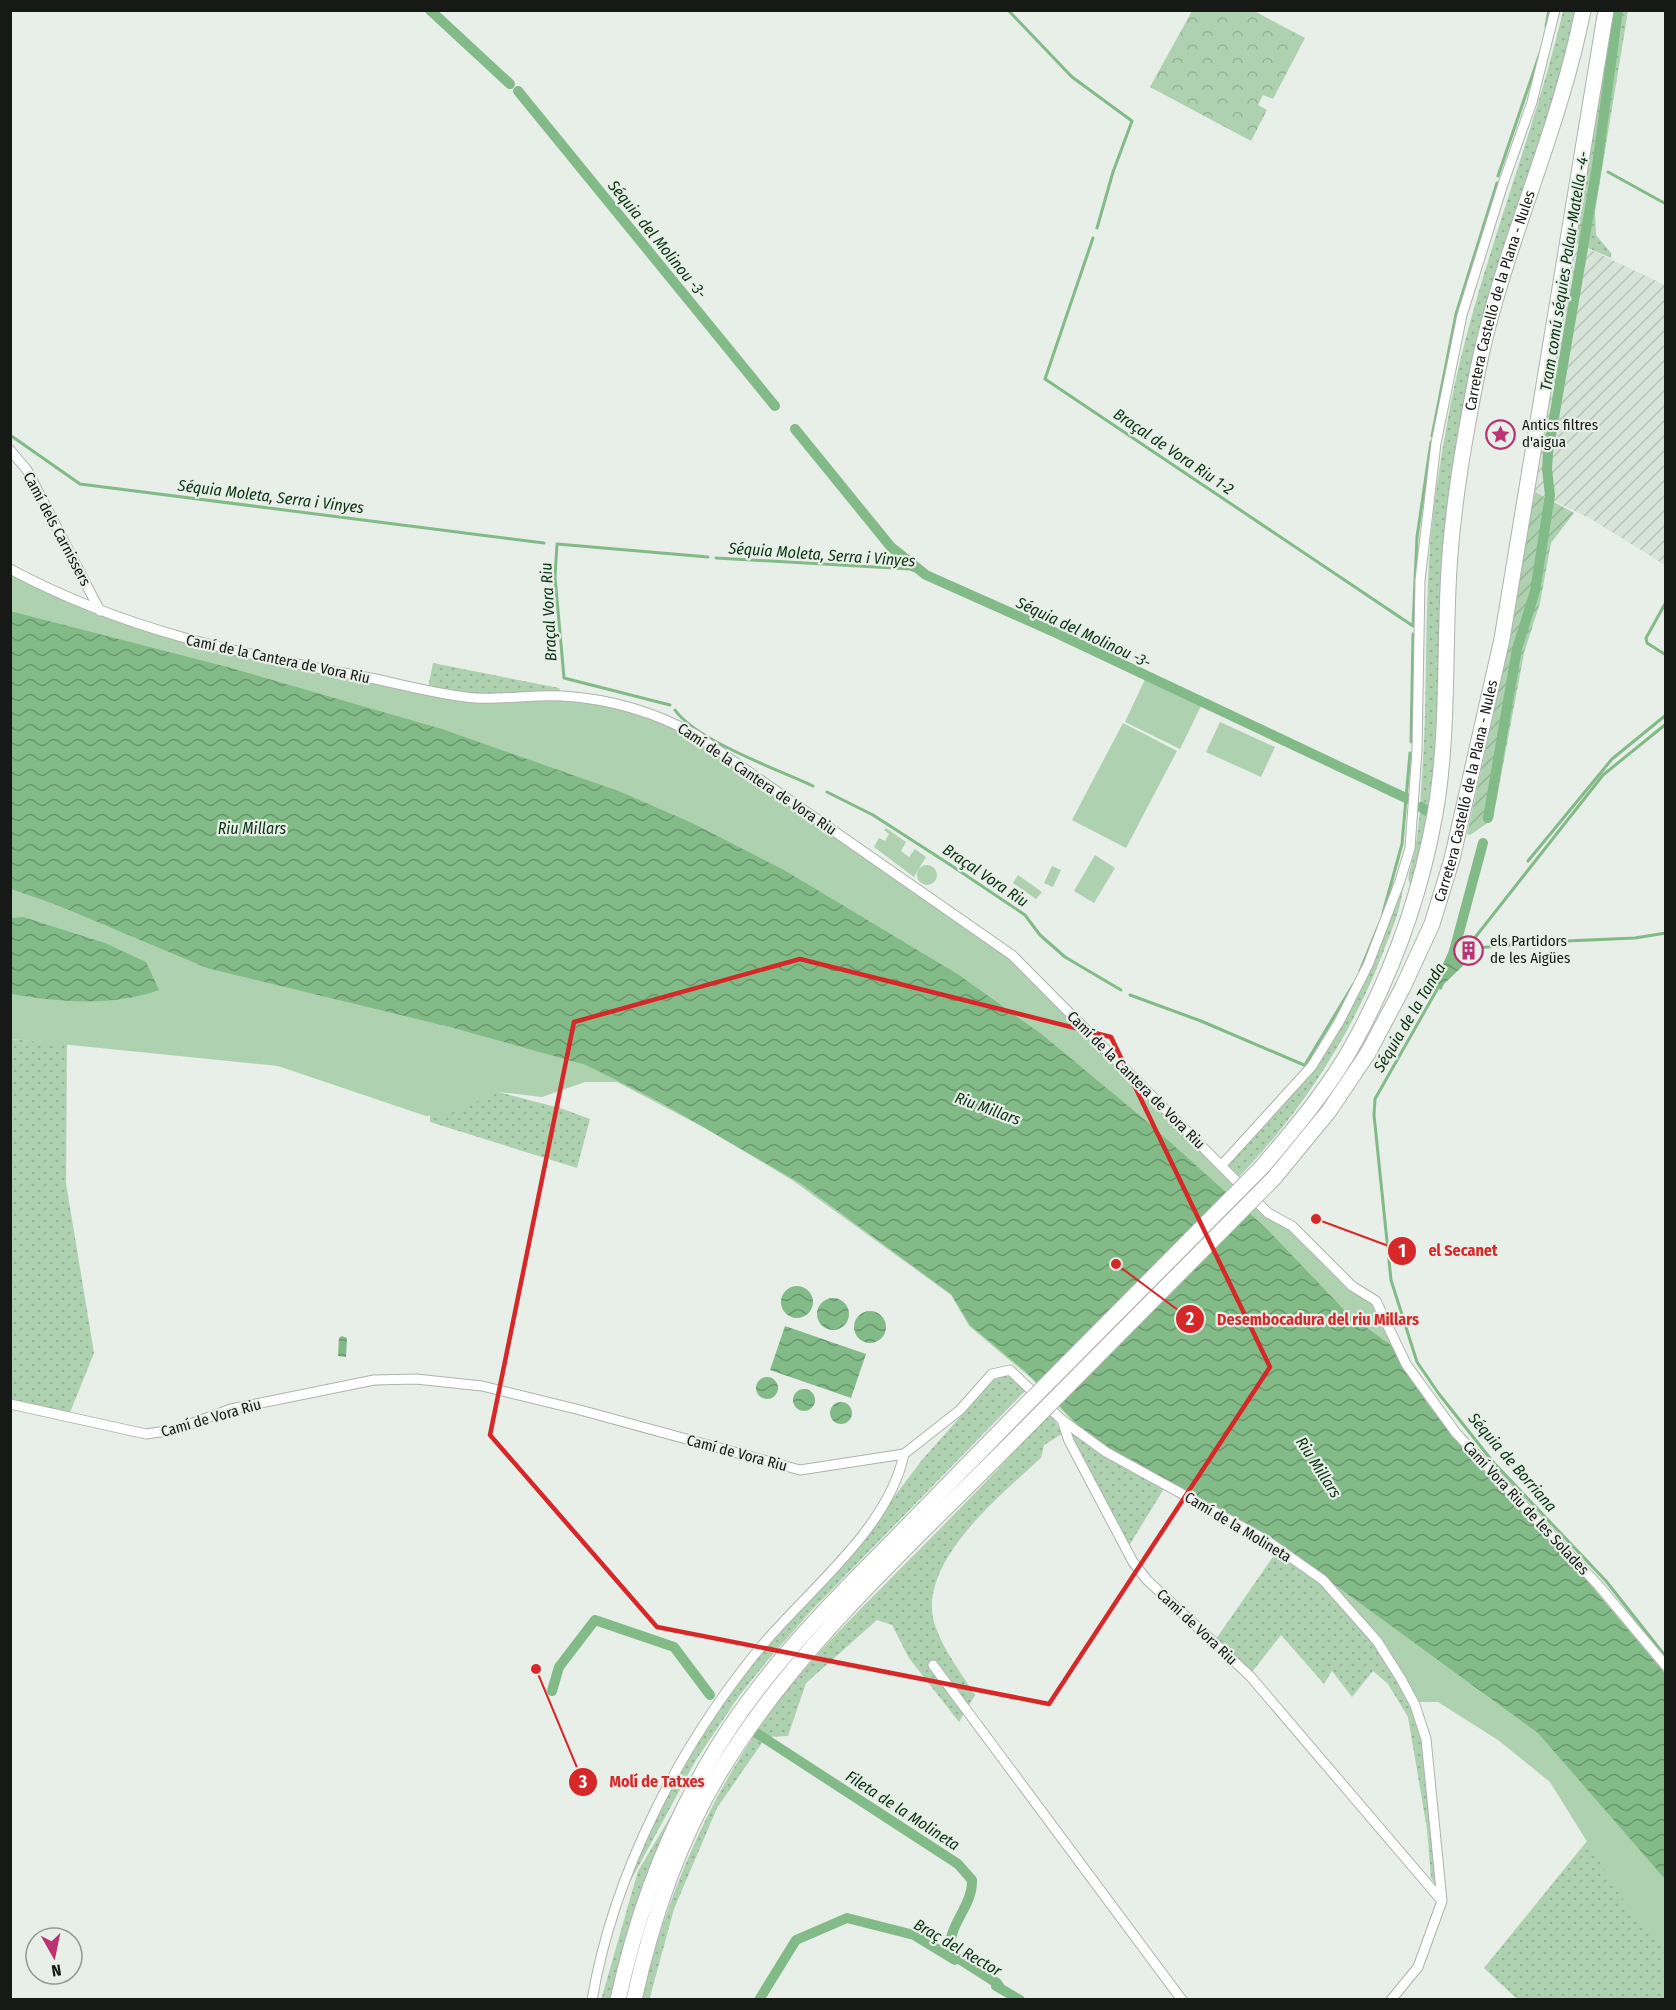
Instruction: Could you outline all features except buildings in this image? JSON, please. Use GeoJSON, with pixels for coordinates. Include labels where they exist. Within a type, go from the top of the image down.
{"type":"FeatureCollection","features":[{"type":"Feature","properties":{"kind":"main road","name":"Carretera Castelló de la Plana - Nules"},"geometry":{"type":"LineString","coordinates":[[618,2000],[636,1927],[672,1830],[709,1761],[751,1698],[816,1618],[1262,1167],[1317,1099],[1356,1041],[1387,976],[1412,910],[1433,824],[1441,768],[1449,567],[1460,465],[1479,367],[1498,289],[1554,123],[1583,10]]}},
{"type":"Feature","properties":{"kind":"main road","name":"Carretera Castelló de la Plana - Nules"},"geometry":{"type":"LineString","coordinates":[[634,2000],[645,1952],[662,1899],[688,1834],[722,1768],[761,1709],[828,1629],[1274,1178],[1329,1111],[1368,1053],[1403,987],[1432,924],[1452,859],[1502,639],[1606,10]]}},
{"type":"Feature","properties":{"kind":"street"},"geometry":{"type":"LineString","coordinates":[[1221,1166],[1312,1066],[1334,1031],[1368,965],[1410,848],[1417,751],[1420,580],[1436,443],[1462,315],[1503,184],[1532,102],[1555,10]]}},
{"type":"Feature","properties":{"kind":"street","name":"Camí dels Carnissers"},"geometry":{"type":"LineString","coordinates":[[10,450],[27,470],[100,611]]}},
{"type":"Feature","properties":{"kind":"street","name":"Camí de la Cantera de Vora Riu"},"geometry":{"type":"LineString","coordinates":[[10,569],[51,591],[171,636],[315,668],[476,698],[563,696],[636,708],[670,720],[696,735],[1011,956],[1221,1166]]}},
{"type":"Feature","properties":{"kind":"street","name":"Camí Vora Riu de les Solades"},"geometry":{"type":"LineString","coordinates":[[1221,1166],[1268,1212],[1292,1226],[1352,1286],[1377,1301],[1406,1364],[1456,1433],[1599,1586],[1665,1666]]}},
{"type":"Feature","properties":{"kind":"street","name":"Camí de Vora Riu"},"geometry":{"type":"LineString","coordinates":[[10,1404],[146,1434],[162,1433],[231,1409],[374,1380],[416,1379],[482,1386],[509,1392],[800,1470],[904,1454],[960,1410],[992,1374],[1001,1370],[1010,1370],[1062,1420],[1069,1442],[1133,1562],[1147,1580],[1250,1676],[1442,1901]]}},
{"type":"Feature","properties":{"kind":"street","name":"Camí de la Molineta"},"geometry":{"type":"LineString","coordinates":[[1062,1420],[1106,1452],[1266,1540],[1323,1580],[1384,1651],[1415,1705],[1426,1739],[1442,1901],[1418,1967],[1391,2000]]}},
{"type":"Feature","properties":{"kind":"street"},"geometry":{"type":"LineString","coordinates":[[592,2000],[597,1971],[631,1864],[684,1758],[718,1702],[758,1651],[853,1546],[887,1500],[904,1454]]}},
{"type":"Feature","properties":{"kind":"street"},"geometry":{"type":"LineString","coordinates":[[933,1665],[1182,2000]]}},
{"type":"Feature","properties":{"kind":"highlighted area"},"geometry":{"type":"Polygon","coordinates":[[[800,959],[1111,1037],[1270,1367],[1049,1704],[657,1627],[490,1435],[574,1022],[800,959]]]}},
{"type":"Feature","properties":{"kind":"shaded area"},"geometry":{"type":"Polygon","coordinates":[[[1574,242],[1665,285],[1665,565],[1591,519],[1532,490],[1574,242]]]}},
{"type":"Feature","properties":{"kind":"green space"},"geometry":{"type":"Polygon","coordinates":[[[1192,11],[1254,11],[1305,38],[1273,99],[1263,95],[1258,105],[1267,110],[1251,141],[1150,87],[1192,11]]]}},
{"type":"Feature","properties":{"kind":"green space"},"geometry":{"type":"Polygon","coordinates":[[[1563,11],[1576,11],[1565,63],[1494,279],[1439,639],[1436,741],[1429,808],[1412,887],[1409,876],[1420,810],[1424,752],[1429,559],[1443,446],[1462,352],[1536,109],[1563,11]]]}},
{"type":"Feature","properties":{"kind":"green space"},"geometry":{"type":"Polygon","coordinates":[[[1613,11],[1628,11],[1595,212],[1596,235],[1611,253],[1611,258],[1574,242],[1613,11]]]}},
{"type":"Feature","properties":{"kind":"green space"},"geometry":{"type":"Polygon","coordinates":[[[1532,490],[1574,513],[1551,543],[1540,603],[1524,653],[1493,819],[1470,835],[1467,834],[1498,693],[1532,490]]]}},
{"type":"Feature","properties":{"kind":"green space","name":"Riu Millars"},"geometry":{"type":"Polygon","coordinates":[[[10,574],[100,615],[194,645],[242,656],[339,675],[485,699],[507,702],[583,701],[642,715],[679,731],[715,751],[1007,956],[1229,1180],[1292,1230],[1373,1304],[1458,1440],[1553,1540],[1665,1672],[1665,1950],[1624,1901],[1550,1782],[1498,1740],[1438,1702],[1419,1702],[1385,1643],[1329,1580],[1219,1509],[1115,1453],[1080,1429],[1032,1379],[969,1326],[951,1295],[792,1180],[705,1128],[617,1082],[585,1082],[542,1097],[499,1092],[445,1115],[426,1116],[278,1066],[11,1039],[10,574]]]}},
{"type":"Feature","properties":{"kind":"green space"},"geometry":{"type":"Polygon","coordinates":[[[433,663],[559,688],[562,695],[476,697],[428,688],[433,663]]]}},
{"type":"Feature","properties":{"kind":"green space"},"geometry":{"type":"Polygon","coordinates":[[[1146,677],[1202,704],[1180,749],[1125,722],[1146,677]]]}},
{"type":"Feature","properties":{"kind":"green space"},"geometry":{"type":"Polygon","coordinates":[[[1220,722],[1275,747],[1261,777],[1206,752],[1220,722]]]}},
{"type":"Feature","properties":{"kind":"green space"},"geometry":{"type":"Polygon","coordinates":[[[1123,723],[1177,751],[1126,848],[1072,820],[1123,723]]]}},
{"type":"Feature","properties":{"kind":"green space"},"geometry":{"type":"Polygon","coordinates":[[[886,828],[906,842],[901,851],[909,857],[915,849],[926,857],[914,877],[874,847],[879,838],[885,841],[889,834],[884,830],[886,828]]]}},
{"type":"Feature","properties":{"kind":"green space"},"geometry":{"type":"Polygon","coordinates":[[[1095,855],[1115,868],[1094,903],[1074,891],[1095,855]]]}},
{"type":"Feature","properties":{"kind":"green space"},"geometry":{"type":"Polygon","coordinates":[[[927,865],[934,868],[937,875],[934,882],[927,885],[920,882],[917,875],[920,868],[927,865]]]}},
{"type":"Feature","properties":{"kind":"green space"},"geometry":{"type":"Polygon","coordinates":[[[1052,866],[1061,870],[1053,887],[1044,883],[1052,866]]]}},
{"type":"Feature","properties":{"kind":"green space"},"geometry":{"type":"Polygon","coordinates":[[[1018,875],[1042,892],[1036,899],[1013,883],[1018,875]]]}},
{"type":"Feature","properties":{"kind":"green space"},"geometry":{"type":"Polygon","coordinates":[[[1403,880],[1399,907],[1391,933],[1371,982],[1340,1043],[1282,1128],[1237,1179],[1224,1166],[1271,1115],[1340,1024],[1403,880]]]}},
{"type":"Feature","properties":{"kind":"green space"},"geometry":{"type":"Polygon","coordinates":[[[10,1039],[67,1044],[66,1183],[94,1353],[69,1415],[11,1402],[10,1039]]]}},
{"type":"Feature","properties":{"kind":"green space"},"geometry":{"type":"Polygon","coordinates":[[[499,1092],[563,1109],[590,1119],[577,1168],[430,1122],[430,1115],[499,1092]]]}},
{"type":"Feature","properties":{"kind":"green space"},"geometry":{"type":"Polygon","coordinates":[[[1007,1373],[1026,1390],[811,1611],[739,1696],[696,1760],[630,1882],[639,1852],[679,1774],[725,1699],[769,1643],[859,1543],[922,1460],[992,1381],[1007,1373]]]}},
{"type":"Feature","properties":{"kind":"green space"},"geometry":{"type":"Polygon","coordinates":[[[1051,1413],[1062,1434],[1044,1445],[1041,1458],[1004,1491],[964,1534],[948,1557],[937,1580],[932,1604],[936,1628],[948,1654],[975,1695],[959,1722],[909,1658],[892,1625],[877,1620],[806,1683],[788,1736],[766,1737],[717,1808],[674,1909],[650,1997],[652,1999],[641,2000],[661,1930],[700,1831],[734,1768],[769,1713],[825,1646],[1051,1413]]]}},
{"type":"Feature","properties":{"kind":"green space"},"geometry":{"type":"Polygon","coordinates":[[[1064,1422],[1165,1487],[1127,1549],[1064,1422]]]}},
{"type":"Feature","properties":{"kind":"green space"},"geometry":{"type":"Polygon","coordinates":[[[1277,1551],[1321,1581],[1375,1642],[1406,1692],[1424,1740],[1438,1888],[1431,1878],[1427,1829],[1408,1717],[1388,1684],[1373,1671],[1352,1697],[1332,1671],[1324,1684],[1281,1635],[1252,1672],[1216,1639],[1277,1551]]]}},
{"type":"Feature","properties":{"kind":"green space"},"geometry":{"type":"Polygon","coordinates":[[[678,1804],[633,1914],[610,1999],[601,2000],[638,1871],[678,1804]]]}},
{"type":"Feature","properties":{"kind":"green space"},"geometry":{"type":"Polygon","coordinates":[[[1587,1841],[1665,1880],[1665,1999],[1517,1999],[1484,1968],[1587,1841]]]}},
{"type":"Feature","properties":{"kind":"water","name":"Riu Millars"},"geometry":{"type":"Polygon","coordinates":[[[10,611],[231,668],[442,729],[621,792],[692,823],[784,870],[959,975],[1044,1036],[1151,1125],[1267,1229],[1349,1315],[1392,1346],[1426,1402],[1471,1459],[1555,1543],[1665,1674],[1665,1879],[1538,1733],[1294,1555],[1218,1507],[1115,1452],[1082,1429],[1025,1371],[970,1325],[951,1294],[800,1183],[660,1102],[586,1065],[450,1027],[207,968],[57,905],[11,889],[10,611]]]}},
{"type":"Feature","properties":{"kind":"water"},"geometry":{"type":"Polygon","coordinates":[[[23,917],[105,943],[146,962],[159,990],[104,1001],[67,1001],[11,994],[11,918],[23,917]]]}},
{"type":"Feature","properties":{"kind":"water"},"geometry":{"type":"Polygon","coordinates":[[[1455,937],[1461,942],[1459,948],[1472,957],[1444,984],[1441,990],[1433,986],[1455,937]]]}},
{"type":"Feature","properties":{"kind":"water"},"geometry":{"type":"Polygon","coordinates":[[[797,1286],[808,1291],[813,1302],[808,1313],[797,1318],[786,1313],[781,1302],[786,1291],[797,1286]]]}},
{"type":"Feature","properties":{"kind":"water"},"geometry":{"type":"Polygon","coordinates":[[[833,1298],[844,1303],[849,1314],[844,1325],[833,1330],[822,1325],[817,1314],[822,1303],[833,1298]]]}},
{"type":"Feature","properties":{"kind":"water"},"geometry":{"type":"Polygon","coordinates":[[[870,1311],[881,1316],[886,1327],[881,1338],[870,1343],[859,1338],[854,1327],[859,1316],[870,1311]]]}},
{"type":"Feature","properties":{"kind":"water"},"geometry":{"type":"Polygon","coordinates":[[[785,1326],[866,1354],[851,1398],[770,1370],[785,1326]]]}},
{"type":"Feature","properties":{"kind":"water"},"geometry":{"type":"Polygon","coordinates":[[[342,1336],[347,1338],[346,1357],[338,1356],[339,1338],[342,1336]]]}},
{"type":"Feature","properties":{"kind":"water"},"geometry":{"type":"Polygon","coordinates":[[[767,1377],[775,1380],[778,1388],[775,1396],[767,1399],[759,1396],[756,1388],[759,1380],[767,1377]]]}},
{"type":"Feature","properties":{"kind":"water"},"geometry":{"type":"Polygon","coordinates":[[[804,1389],[812,1392],[815,1400],[812,1408],[804,1411],[796,1408],[793,1400],[796,1392],[804,1389]]]}},
{"type":"Feature","properties":{"kind":"water"},"geometry":{"type":"Polygon","coordinates":[[[841,1402],[849,1405],[852,1413],[849,1421],[841,1424],[833,1421],[830,1413],[833,1405],[841,1402]]]}},
{"type":"Feature","properties":{"kind":"waterway","name":"Séquia del Molinou -3-"},"geometry":{"type":"LineString","coordinates":[[430,10],[510,84]]}},
{"type":"Feature","properties":{"kind":"waterway","name":"Braçal de Vora Riu 1-2"},"geometry":{"type":"LineString","coordinates":[[1008,10],[1072,77],[1132,121],[1113,172],[1097,228]]}},
{"type":"Feature","properties":{"kind":"waterway"},"geometry":{"type":"LineString","coordinates":[[1546,26],[1549,10]]}},
{"type":"Feature","properties":{"kind":"waterway","name":"Tram comú séquies Palau-Matella -4-"},"geometry":{"type":"LineString","coordinates":[[1488,818],[1517,649],[1535,591],[1550,495],[1548,453],[1597,166],[1618,10]]}},
{"type":"Feature","properties":{"kind":"waterway"},"geometry":{"type":"LineString","coordinates":[[1498,176],[1540,53]]}},
{"type":"Feature","properties":{"kind":"waterway","name":"Séquia del Molinou -3-"},"geometry":{"type":"LineString","coordinates":[[518,91],[775,406]]}},
{"type":"Feature","properties":{"kind":"waterway"},"geometry":{"type":"LineString","coordinates":[[1608,172],[1666,204]]}},
{"type":"Feature","properties":{"kind":"waterway"},"geometry":{"type":"LineString","coordinates":[[1432,436],[1456,314],[1497,183]]}},
{"type":"Feature","properties":{"kind":"waterway","name":"Braçal de Vora Riu 1-2"},"geometry":{"type":"LineString","coordinates":[[1093,238],[1045,379],[1413,626]]}},
{"type":"Feature","properties":{"kind":"waterway","name":"Séquia del Molinou -3-"},"geometry":{"type":"LineString","coordinates":[[795,429],[891,547],[926,575],[1054,632],[1408,799]]}},
{"type":"Feature","properties":{"kind":"waterway","name":"Séquia Moleta, Serra i Vinyes"},"geometry":{"type":"LineString","coordinates":[[10,435],[80,484],[544,543]]}},
{"type":"Feature","properties":{"kind":"waterway"},"geometry":{"type":"LineString","coordinates":[[1413,625],[1417,537],[1431,442]]}},
{"type":"Feature","properties":{"kind":"waterway","name":"Braçal Vora Riu"},"geometry":{"type":"LineString","coordinates":[[557,544],[555,577],[564,678],[670,705]]}},
{"type":"Feature","properties":{"kind":"waterway","name":"Séquia Moleta, Serra i Vinyes"},"geometry":{"type":"LineString","coordinates":[[557,544],[708,557]]}},
{"type":"Feature","properties":{"kind":"waterway","name":"Séquia Moleta, Serra i Vinyes"},"geometry":{"type":"LineString","coordinates":[[716,558],[910,569],[926,575]]}},
{"type":"Feature","properties":{"kind":"waterway"},"geometry":{"type":"LineString","coordinates":[[1666,602],[1646,638],[1647,643],[1666,655]]}},
{"type":"Feature","properties":{"kind":"waterway","name":"Braçal de Vora Riu 1-2"},"geometry":{"type":"LineString","coordinates":[[1411,742],[1413,634]]}},
{"type":"Feature","properties":{"kind":"waterway","name":"Braçal Vora Riu"},"geometry":{"type":"LineString","coordinates":[[675,710],[701,733],[719,743],[813,786]]}},
{"type":"Feature","properties":{"kind":"waterway","name":"Séquia de la Tanda"},"geometry":{"type":"LineString","coordinates":[[1528,861],[1612,759],[1666,715]]}},
{"type":"Feature","properties":{"kind":"waterway","name":"Séquia de la Tanda"},"geometry":{"type":"LineString","coordinates":[[1462,954],[1603,775],[1666,724]]}},
{"type":"Feature","properties":{"kind":"waterway","name":"Braçal de Vora Riu 1-2"},"geometry":{"type":"LineString","coordinates":[[1383,913],[1402,844],[1410,753]]}},
{"type":"Feature","properties":{"kind":"waterway","name":"Braçal Vora Riu"},"geometry":{"type":"LineString","coordinates":[[827,792],[873,815],[1025,915],[1040,935],[1065,957],[1121,990]]}},
{"type":"Feature","properties":{"kind":"waterway","name":"Séquia del Molinou -3-"},"geometry":{"type":"LineString","coordinates":[[1421,807],[1427,811]]}},
{"type":"Feature","properties":{"kind":"waterway"},"geometry":{"type":"LineString","coordinates":[[1454,951],[1483,843]]}},
{"type":"Feature","properties":{"kind":"waterway","name":"Braçal de Vora Riu 1-2"},"geometry":{"type":"LineString","coordinates":[[1360,971],[1378,927]]}},
{"type":"Feature","properties":{"kind":"waterway"},"geometry":{"type":"LineString","coordinates":[[1465,949],[1543,942],[1635,938],[1666,933]]}},
{"type":"Feature","properties":{"kind":"waterway","name":"Braçal de Vora Riu 1-2"},"geometry":{"type":"LineString","coordinates":[[1306,1063],[1353,985]]}},
{"type":"Feature","properties":{"kind":"waterway","name":"Séquia de Borriana"},"geometry":{"type":"LineString","coordinates":[[1439,986],[1375,1099],[1374,1115],[1391,1280],[1417,1362],[1439,1394],[1493,1462],[1606,1581],[1666,1657]]}},
{"type":"Feature","properties":{"kind":"waterway","name":"Braçal Vora Riu"},"geometry":{"type":"LineString","coordinates":[[1130,995],[1201,1021],[1304,1065]]}},
{"type":"Feature","properties":{"kind":"waterway","name":"Fileta de la Molineta"},"geometry":{"type":"LineString","coordinates":[[552,1691],[559,1667],[595,1620],[674,1647],[710,1695]]}},
{"type":"Feature","properties":{"kind":"waterway","name":"Fileta de la Molineta"},"geometry":{"type":"LineString","coordinates":[[758,1734],[958,1864],[972,1880],[969,1898],[953,1931],[950,1949],[956,1957],[997,1983],[1001,1989]]}},
{"type":"Feature","properties":{"kind":"waterway","name":"Braç del Rector"},"geometry":{"type":"LineString","coordinates":[[759,2000],[796,1940],[847,1918],[914,1935],[955,1960]]}},
{"type":"Feature","properties":{"kind":"waterway"},"geometry":{"type":"LineString","coordinates":[[996,1986],[1020,2000]]}},
{"type":"Feature","properties":{"kind":"place","name":"Antics filtres d'aigua"},"geometry":{"type":"Point","coordinates":[1501,434]}},
{"type":"Feature","properties":{"kind":"place","name":"els Partidors de les Aigües"},"geometry":{"type":"Point","coordinates":[1469,950]}},
{"type":"Feature","properties":{"kind":"place","name":"el Secanet"},"geometry":{"type":"Point","coordinates":[1316,1219]}},
{"type":"Feature","properties":{"kind":"place","name":"Desembocadura del riu Millars"},"geometry":{"type":"Point","coordinates":[1116,1264]}},
{"type":"Feature","properties":{"kind":"place","name":"Molí de Tatxes"},"geometry":{"type":"Point","coordinates":[536,1669]}}]}
